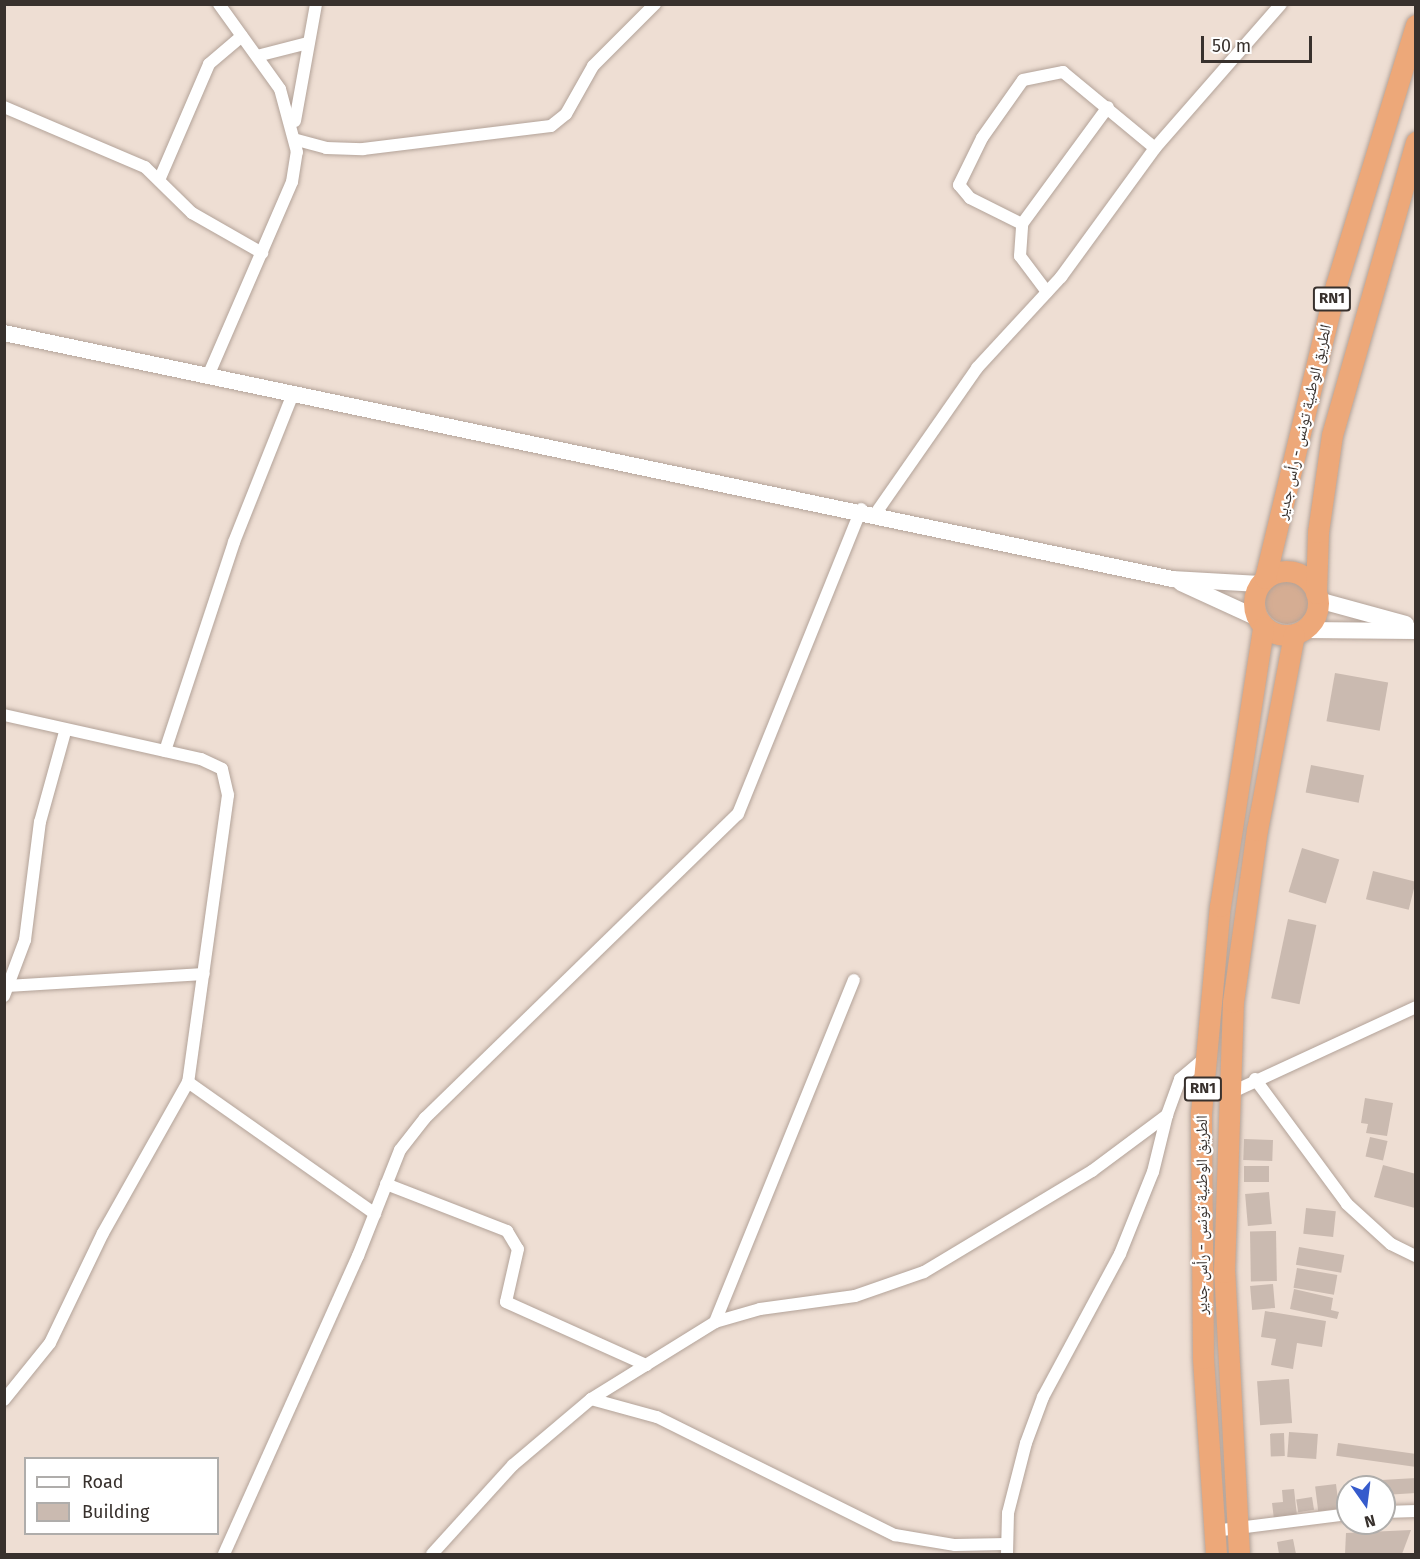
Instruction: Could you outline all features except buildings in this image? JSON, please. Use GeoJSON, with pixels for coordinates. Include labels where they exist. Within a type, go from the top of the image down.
{"type":"FeatureCollection","features":[{"type":"Feature","properties":{"kind":"highway","name":"الطريق الوطنية تونس - رأس جدير"},"geometry":{"type":"LineString","coordinates":[[1263,581],[1336,285],[1416,25]]}},
{"type":"Feature","properties":{"kind":"highway","name":"الطريق الوطنية تونس - رأس جدير"},"geometry":{"type":"LineString","coordinates":[[1317,596],[1318,532],[1332,435],[1416,142]]}},
{"type":"Feature","properties":{"kind":"highway"},"geometry":{"type":"LineString","coordinates":[[1263,581],[1294,572],[1317,596]]}},
{"type":"Feature","properties":{"kind":"highway","name":"RN1"},"geometry":{"type":"LineString","coordinates":[[1260,622],[1253,604],[1263,581]]}},
{"type":"Feature","properties":{"kind":"highway","name":"RN1"},"geometry":{"type":"LineString","coordinates":[[1299,632],[1317,596]]}},
{"type":"Feature","properties":{"kind":"highway","name":"الطريق الوطنية تونس - رأس جدير"},"geometry":{"type":"LineString","coordinates":[[1216,1554],[1200,1267],[1204,1059],[1220,906],[1260,622]]}},
{"type":"Feature","properties":{"kind":"highway"},"geometry":{"type":"LineString","coordinates":[[1260,622],[1299,632]]}},
{"type":"Feature","properties":{"kind":"highway","name":"الطريق الوطنية تونس - رأس جدير"},"geometry":{"type":"LineString","coordinates":[[1239,1554],[1224,1272],[1227,1094],[1244,919],[1299,632]]}},
{"type":"Feature","properties":{"kind":"street"},"geometry":{"type":"LineString","coordinates":[[219,4],[280,89],[296,133],[326,148],[363,149],[551,126],[566,114],[593,66],[655,4]]}},
{"type":"Feature","properties":{"kind":"street"},"geometry":{"type":"LineString","coordinates":[[208,376],[292,182],[308,43],[316,4]]}},
{"type":"Feature","properties":{"kind":"street"},"geometry":{"type":"LineString","coordinates":[[224,1554],[375,1214],[400,1150],[424,1118],[738,814],[869,511],[977,368],[1047,292],[1155,148],[1281,4]]}},
{"type":"Feature","properties":{"kind":"street"},"geometry":{"type":"LineString","coordinates":[[160,178],[209,64],[242,36]]}},
{"type":"Feature","properties":{"kind":"street"},"geometry":{"type":"LineString","coordinates":[[256,56],[308,43]]}},
{"type":"Feature","properties":{"kind":"street"},"geometry":{"type":"LineString","coordinates":[[1022,224],[970,198],[959,185],[1010,94],[1035,74],[1063,72],[1155,148]]}},
{"type":"Feature","properties":{"kind":"street"},"geometry":{"type":"LineString","coordinates":[[4,107],[160,178],[192,213],[262,253]]}},
{"type":"Feature","properties":{"kind":"street"},"geometry":{"type":"LineString","coordinates":[[1047,292],[1020,256],[1022,224],[1108,107]]}},
{"type":"Feature","properties":{"kind":"street"},"geometry":{"type":"LineString","coordinates":[[4,333],[292,396],[869,511],[1172,579],[1263,581]]}},
{"type":"Feature","properties":{"kind":"street"},"geometry":{"type":"LineString","coordinates":[[165,751],[234,542],[292,396]]}},
{"type":"Feature","properties":{"kind":"street"},"geometry":{"type":"LineString","coordinates":[[1172,579],[1260,622]]}},
{"type":"Feature","properties":{"kind":"street"},"geometry":{"type":"LineString","coordinates":[[1317,596],[1416,629]]}},
{"type":"Feature","properties":{"kind":"street"},"geometry":{"type":"LineString","coordinates":[[1299,632],[1416,629]]}},
{"type":"Feature","properties":{"kind":"street"},"geometry":{"type":"LineString","coordinates":[[4,715],[65,732],[165,751],[216,764],[229,782],[188,1082],[103,1233],[50,1343],[4,1400]]}},
{"type":"Feature","properties":{"kind":"street"},"geometry":{"type":"LineString","coordinates":[[65,732],[40,822],[25,940],[6,991],[204,974]]}},
{"type":"Feature","properties":{"kind":"street"},"geometry":{"type":"LineString","coordinates":[[715,1322],[855,980]]}},
{"type":"Feature","properties":{"kind":"street"},"geometry":{"type":"LineString","coordinates":[[1227,1094],[1416,1006]]}},
{"type":"Feature","properties":{"kind":"street"},"geometry":{"type":"LineString","coordinates":[[591,1399],[657,1417],[895,1535],[955,1545],[1006,1549],[1013,1491],[1043,1397],[1120,1254],[1153,1172],[1167,1115],[1180,1079],[1204,1059]]}},
{"type":"Feature","properties":{"kind":"street"},"geometry":{"type":"LineString","coordinates":[[1255,1079],[1347,1204],[1391,1244],[1416,1256]]}},
{"type":"Feature","properties":{"kind":"street"},"geometry":{"type":"LineString","coordinates":[[188,1082],[375,1214]]}},
{"type":"Feature","properties":{"kind":"street"},"geometry":{"type":"LineString","coordinates":[[432,1554],[513,1465],[591,1399],[715,1322],[760,1309],[855,1296],[924,1272],[1092,1171],[1167,1115]]}},
{"type":"Feature","properties":{"kind":"street"},"geometry":{"type":"LineString","coordinates":[[386,1184],[507,1231],[518,1249],[506,1302],[646,1365]]}},
{"type":"Feature","properties":{"kind":"street"},"geometry":{"type":"LineString","coordinates":[[1396,1512],[1416,1511]]}},
{"type":"Feature","properties":{"kind":"street"},"geometry":{"type":"LineString","coordinates":[[1214,1532],[1336,1516]]}},
{"type":"Feature","properties":{"kind":"shaded area"},"geometry":{"type":"Polygon","coordinates":[[[1287,580],[1296,581],[1303,586],[1308,593],[1308,611],[1303,618],[1296,623],[1287,624],[1278,623],[1271,618],[1266,611],[1265,602],[1266,593],[1271,586],[1278,581],[1287,580]]]}}]}
